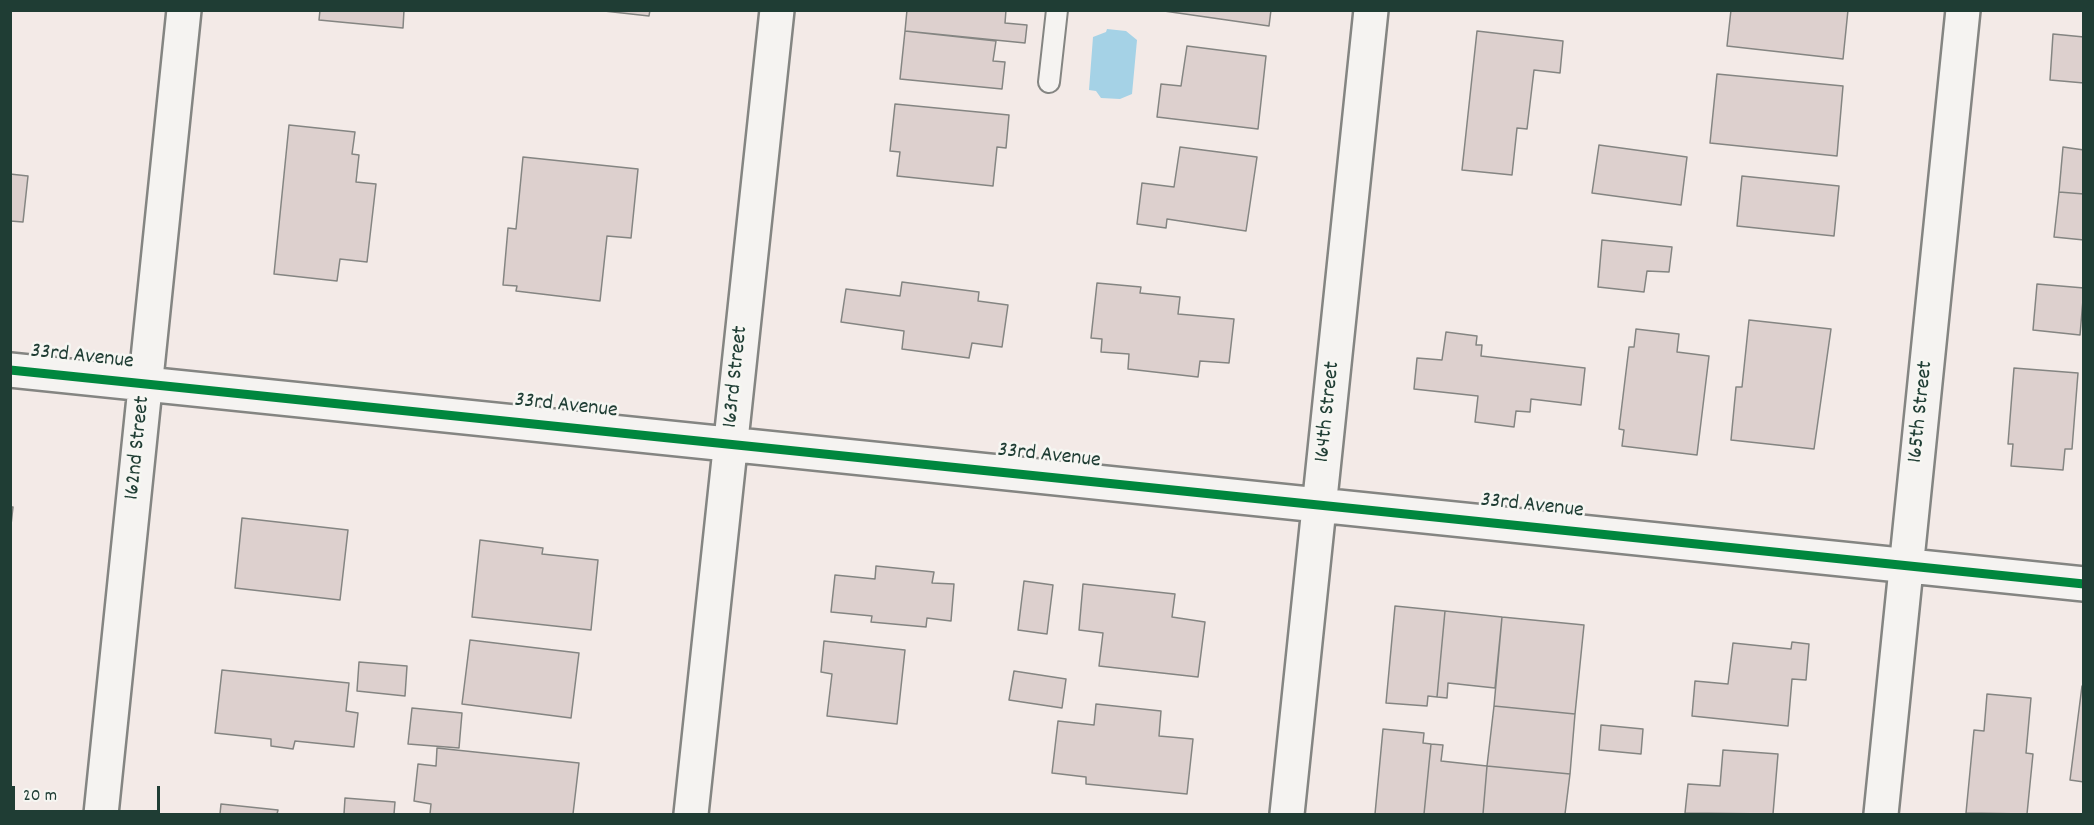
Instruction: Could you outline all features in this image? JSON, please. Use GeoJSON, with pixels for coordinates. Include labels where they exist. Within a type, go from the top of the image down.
{"type":"FeatureCollection","features":[{"type":"Feature","properties":{"kind":"street","name":"162nd Street"},"geometry":{"type":"LineString","coordinates":[[101,814],[184,10]]}},
{"type":"Feature","properties":{"kind":"street","name":"163rd Street"},"geometry":{"type":"LineString","coordinates":[[692,814],[777,10]]}},
{"type":"Feature","properties":{"kind":"street","name":"164th Street"},"geometry":{"type":"LineString","coordinates":[[1287,814],[1371,10]]}},
{"type":"Feature","properties":{"kind":"street","name":"165th Street"},"geometry":{"type":"LineString","coordinates":[[1881,814],[1963,10]]}},
{"type":"Feature","properties":{"kind":"street","name":"33rd Avenue"},"geometry":{"type":"LineString","coordinates":[[10,370],[2084,584]]}},
{"type":"Feature","properties":{"kind":"lane"},"geometry":{"type":"LineString","coordinates":[[1049,82],[1057,10]]}},
{"type":"Feature","properties":{"kind":"water"},"geometry":{"type":"Polygon","coordinates":[[[1107,29],[1126,31],[1137,40],[1132,94],[1120,99],[1101,98],[1096,91],[1089,90],[1093,37],[1106,32],[1107,29]]]}},
{"type":"Feature","properties":{"kind":"building"},"geometry":{"type":"Polygon","coordinates":[[[320,10],[404,10],[403,28],[319,20],[320,10]]]}},
{"type":"Feature","properties":{"kind":"building"},"geometry":{"type":"Polygon","coordinates":[[[595,10],[650,10],[649,16],[595,10]]]}},
{"type":"Feature","properties":{"kind":"building"},"geometry":{"type":"Polygon","coordinates":[[[907,10],[1006,10],[1005,23],[1027,25],[1025,43],[905,31],[907,10]]]}},
{"type":"Feature","properties":{"kind":"building"},"geometry":{"type":"Polygon","coordinates":[[[1157,10],[1271,10],[1269,26],[1157,10]]]}},
{"type":"Feature","properties":{"kind":"building"},"geometry":{"type":"Polygon","coordinates":[[[1731,10],[1848,10],[1843,59],[1727,46],[1731,10]]]}},
{"type":"Feature","properties":{"kind":"building"},"geometry":{"type":"Polygon","coordinates":[[[905,31],[996,41],[993,61],[1005,62],[1002,89],[900,79],[905,31]]]}},
{"type":"Feature","properties":{"kind":"building"},"geometry":{"type":"Polygon","coordinates":[[[1477,31],[1563,41],[1560,73],[1534,70],[1527,129],[1517,128],[1512,175],[1462,170],[1477,31]]]}},
{"type":"Feature","properties":{"kind":"building"},"geometry":{"type":"Polygon","coordinates":[[[2053,34],[2084,37],[2084,83],[2050,80],[2053,34]]]}},
{"type":"Feature","properties":{"kind":"building"},"geometry":{"type":"Polygon","coordinates":[[[1187,46],[1266,56],[1258,129],[1157,117],[1161,84],[1181,86],[1187,46]]]}},
{"type":"Feature","properties":{"kind":"building"},"geometry":{"type":"Polygon","coordinates":[[[1717,74],[1843,86],[1837,156],[1710,143],[1717,74]]]}},
{"type":"Feature","properties":{"kind":"building"},"geometry":{"type":"Polygon","coordinates":[[[895,104],[1009,115],[1006,148],[997,147],[993,186],[897,176],[900,152],[890,151],[895,104]]]}},
{"type":"Feature","properties":{"kind":"building"},"geometry":{"type":"Polygon","coordinates":[[[289,125],[355,132],[352,154],[359,155],[356,182],[376,184],[367,262],[340,259],[337,281],[274,274],[289,125]]]}},
{"type":"Feature","properties":{"kind":"building"},"geometry":{"type":"Polygon","coordinates":[[[1599,145],[1687,157],[1681,205],[1592,193],[1599,145]]]}},
{"type":"Feature","properties":{"kind":"building"},"geometry":{"type":"Polygon","coordinates":[[[1180,147],[1257,157],[1246,231],[1167,219],[1166,228],[1137,224],[1142,183],[1174,187],[1180,147]]]}},
{"type":"Feature","properties":{"kind":"building"},"geometry":{"type":"Polygon","coordinates":[[[2063,147],[2084,150],[2084,194],[2059,192],[2063,147]]]}},
{"type":"Feature","properties":{"kind":"building"},"geometry":{"type":"Polygon","coordinates":[[[523,157],[638,169],[631,238],[607,236],[600,301],[516,291],[517,286],[503,285],[508,228],[516,229],[523,157]]]}},
{"type":"Feature","properties":{"kind":"building"},"geometry":{"type":"Polygon","coordinates":[[[10,174],[28,176],[23,222],[10,221],[10,174]]]}},
{"type":"Feature","properties":{"kind":"building"},"geometry":{"type":"Polygon","coordinates":[[[1742,176],[1839,186],[1834,236],[1737,226],[1742,176]]]}},
{"type":"Feature","properties":{"kind":"building"},"geometry":{"type":"Polygon","coordinates":[[[2059,192],[2084,194],[2084,240],[2054,237],[2059,192]]]}},
{"type":"Feature","properties":{"kind":"building"},"geometry":{"type":"Polygon","coordinates":[[[1602,240],[1672,247],[1669,272],[1647,271],[1644,292],[1598,287],[1602,240]]]}},
{"type":"Feature","properties":{"kind":"building"},"geometry":{"type":"Polygon","coordinates":[[[902,282],[979,292],[978,301],[1008,305],[1002,347],[972,343],[969,358],[902,349],[904,331],[841,322],[846,289],[900,296],[902,282]]]}},
{"type":"Feature","properties":{"kind":"building"},"geometry":{"type":"Polygon","coordinates":[[[1097,283],[1141,287],[1140,293],[1180,297],[1178,314],[1234,319],[1229,363],[1200,361],[1198,377],[1128,369],[1129,354],[1101,352],[1102,339],[1091,338],[1097,283]]]}},
{"type":"Feature","properties":{"kind":"building"},"geometry":{"type":"Polygon","coordinates":[[[2037,284],[2084,288],[2080,335],[2033,330],[2037,284]]]}},
{"type":"Feature","properties":{"kind":"building"},"geometry":{"type":"Polygon","coordinates":[[[1749,320],[1831,329],[1814,449],[1731,440],[1736,387],[1742,387],[1749,320]]]}},
{"type":"Feature","properties":{"kind":"building"},"geometry":{"type":"Polygon","coordinates":[[[1636,329],[1679,334],[1677,352],[1709,356],[1697,455],[1622,446],[1624,430],[1619,429],[1629,347],[1634,347],[1636,329]]]}},
{"type":"Feature","properties":{"kind":"building"},"geometry":{"type":"Polygon","coordinates":[[[1446,332],[1477,336],[1476,345],[1482,345],[1481,356],[1585,368],[1581,405],[1531,399],[1530,412],[1516,411],[1514,427],[1475,422],[1478,396],[1414,389],[1417,358],[1442,360],[1446,332]]]}},
{"type":"Feature","properties":{"kind":"building"},"geometry":{"type":"Polygon","coordinates":[[[2014,368],[2078,373],[2072,449],[2065,449],[2063,470],[2011,466],[2013,444],[2008,444],[2014,368]]]}},
{"type":"Feature","properties":{"kind":"building"},"geometry":{"type":"Polygon","coordinates":[[[10,507],[13,507],[10,534],[10,507]]]}},
{"type":"Feature","properties":{"kind":"building"},"geometry":{"type":"Polygon","coordinates":[[[242,518],[348,530],[340,600],[235,588],[242,518]]]}},
{"type":"Feature","properties":{"kind":"building"},"geometry":{"type":"Polygon","coordinates":[[[480,540],[543,548],[542,554],[598,560],[591,630],[472,617],[480,540]]]}},
{"type":"Feature","properties":{"kind":"building"},"geometry":{"type":"Polygon","coordinates":[[[876,566],[934,572],[932,583],[954,584],[951,621],[927,618],[926,627],[871,622],[872,616],[831,612],[835,575],[875,579],[876,566]]]}},
{"type":"Feature","properties":{"kind":"building"},"geometry":{"type":"Polygon","coordinates":[[[1024,581],[1053,585],[1047,634],[1018,630],[1024,581]]]}},
{"type":"Feature","properties":{"kind":"building"},"geometry":{"type":"Polygon","coordinates":[[[1083,584],[1175,594],[1172,617],[1205,622],[1198,677],[1099,666],[1103,633],[1079,630],[1083,584]]]}},
{"type":"Feature","properties":{"kind":"building"},"geometry":{"type":"Polygon","coordinates":[[[1395,606],[1445,611],[1437,697],[1428,696],[1427,706],[1386,703],[1395,606]]]}},
{"type":"Feature","properties":{"kind":"building"},"geometry":{"type":"Polygon","coordinates":[[[1445,611],[1502,617],[1495,688],[1448,683],[1447,698],[1437,697],[1445,611]]]}},
{"type":"Feature","properties":{"kind":"building"},"geometry":{"type":"Polygon","coordinates":[[[1502,617],[1584,625],[1575,714],[1494,706],[1502,617]]]}},
{"type":"Feature","properties":{"kind":"building"},"geometry":{"type":"Polygon","coordinates":[[[470,640],[579,653],[571,718],[462,704],[470,640]]]}},
{"type":"Feature","properties":{"kind":"building"},"geometry":{"type":"Polygon","coordinates":[[[824,641],[905,650],[897,724],[827,716],[832,674],[821,672],[824,641]]]}},
{"type":"Feature","properties":{"kind":"building"},"geometry":{"type":"Polygon","coordinates":[[[1792,642],[1809,644],[1806,680],[1792,679],[1788,726],[1692,716],[1695,681],[1728,684],[1733,643],[1791,649],[1792,642]]]}},
{"type":"Feature","properties":{"kind":"building"},"geometry":{"type":"Polygon","coordinates":[[[359,662],[407,666],[405,696],[357,691],[359,662]]]}},
{"type":"Feature","properties":{"kind":"building"},"geometry":{"type":"Polygon","coordinates":[[[222,670],[349,683],[346,711],[358,713],[354,747],[295,741],[293,749],[271,746],[271,739],[215,733],[222,670]]]}},
{"type":"Feature","properties":{"kind":"building"},"geometry":{"type":"Polygon","coordinates":[[[1014,671],[1066,679],[1062,708],[1009,700],[1014,671]]]}},
{"type":"Feature","properties":{"kind":"building"},"geometry":{"type":"Polygon","coordinates":[[[2082,686],[2084,686],[2084,782],[2070,780],[2082,686]]]}},
{"type":"Feature","properties":{"kind":"building"},"geometry":{"type":"Polygon","coordinates":[[[1987,694],[2031,698],[2026,753],[2033,754],[2027,814],[1966,813],[1974,730],[1984,731],[1987,694]]]}},
{"type":"Feature","properties":{"kind":"building"},"geometry":{"type":"Polygon","coordinates":[[[1096,704],[1161,711],[1159,736],[1193,739],[1187,794],[1086,784],[1086,777],[1052,773],[1058,721],[1094,725],[1096,704]]]}},
{"type":"Feature","properties":{"kind":"building"},"geometry":{"type":"Polygon","coordinates":[[[1494,706],[1575,714],[1570,774],[1487,766],[1494,706]]]}},
{"type":"Feature","properties":{"kind":"building"},"geometry":{"type":"Polygon","coordinates":[[[412,708],[462,713],[459,748],[408,744],[412,708]]]}},
{"type":"Feature","properties":{"kind":"building"},"geometry":{"type":"Polygon","coordinates":[[[1601,725],[1643,729],[1641,754],[1599,750],[1601,725]]]}},
{"type":"Feature","properties":{"kind":"building"},"geometry":{"type":"Polygon","coordinates":[[[1383,729],[1424,733],[1423,743],[1431,744],[1424,814],[1375,814],[1383,729]]]}},
{"type":"Feature","properties":{"kind":"building"},"geometry":{"type":"Polygon","coordinates":[[[1431,744],[1443,745],[1441,761],[1487,766],[1483,814],[1424,814],[1431,744]]]}},
{"type":"Feature","properties":{"kind":"building"},"geometry":{"type":"Polygon","coordinates":[[[437,748],[579,763],[573,814],[430,814],[431,804],[414,801],[418,764],[436,766],[437,748]]]}},
{"type":"Feature","properties":{"kind":"building"},"geometry":{"type":"Polygon","coordinates":[[[1723,750],[1778,754],[1773,814],[1685,813],[1688,784],[1720,786],[1723,750]]]}},
{"type":"Feature","properties":{"kind":"building"},"geometry":{"type":"Polygon","coordinates":[[[1487,766],[1570,774],[1565,814],[1483,814],[1487,766]]]}},
{"type":"Feature","properties":{"kind":"building"},"geometry":{"type":"Polygon","coordinates":[[[345,798],[395,802],[394,814],[344,814],[345,798]]]}},
{"type":"Feature","properties":{"kind":"building"},"geometry":{"type":"Polygon","coordinates":[[[221,804],[278,810],[277,814],[220,814],[221,804]]]}},
{"type":"Feature","properties":{"kind":"cycle path"},"geometry":{"type":"LineString","coordinates":[[10,370],[2084,584]]}}]}
